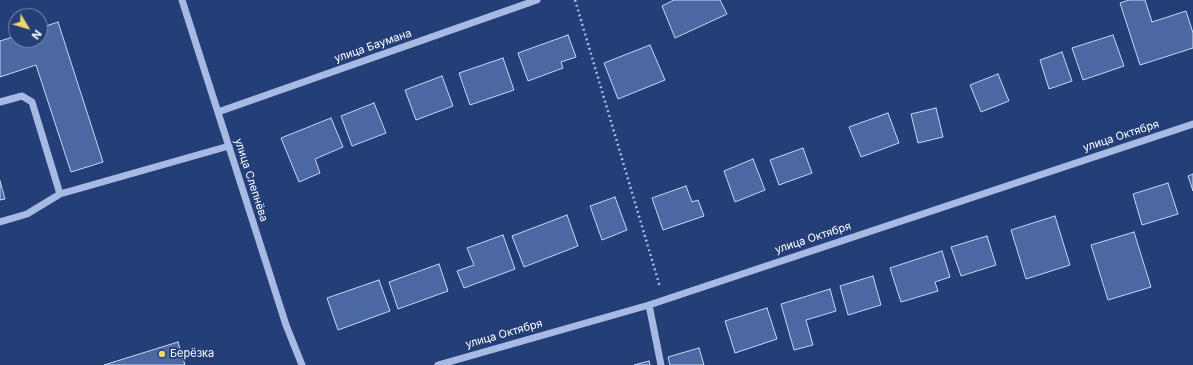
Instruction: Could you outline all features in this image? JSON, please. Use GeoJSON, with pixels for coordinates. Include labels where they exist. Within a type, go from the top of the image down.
{"type":"FeatureCollection","features":[{"type":"Feature","properties":{"kind":"street","name":"улица Слепнёва"},"geometry":{"type":"LineString","coordinates":[[182,0],[286,324],[302,365]]}},
{"type":"Feature","properties":{"kind":"street","name":"улица Баумана"},"geometry":{"type":"LineString","coordinates":[[218,112],[537,0]]}},
{"type":"Feature","properties":{"kind":"street"},"geometry":{"type":"LineString","coordinates":[[0,102],[22,96],[32,102],[60,194]]}},
{"type":"Feature","properties":{"kind":"street","name":"улица Октября"},"geometry":{"type":"LineString","coordinates":[[438,365],[649,304],[1193,124]]}},
{"type":"Feature","properties":{"kind":"street"},"geometry":{"type":"LineString","coordinates":[[0,222],[27,214],[60,194],[229,146]]}},
{"type":"Feature","properties":{"kind":"street"},"geometry":{"type":"LineString","coordinates":[[649,304],[661,365]]}},
{"type":"Feature","properties":{"kind":"path"},"geometry":{"type":"LineString","coordinates":[[576,0],[663,299]]}},
{"type":"Feature","properties":{"kind":"building"},"geometry":{"type":"Polygon","coordinates":[[[674,0],[720,0],[727,14],[675,38],[662,6],[674,0]]]}},
{"type":"Feature","properties":{"kind":"building"},"geometry":{"type":"Polygon","coordinates":[[[1129,0],[1145,0],[1152,22],[1186,11],[1193,33],[1193,48],[1140,65],[1120,3],[1129,0]]]}},
{"type":"Feature","properties":{"kind":"building"},"geometry":{"type":"Polygon","coordinates":[[[58,22],[103,162],[71,172],[36,65],[0,77],[0,41],[8,38],[8,48],[48,48],[48,25],[58,22]]]}},
{"type":"Feature","properties":{"kind":"building"},"geometry":{"type":"Polygon","coordinates":[[[568,35],[576,57],[561,62],[563,68],[528,81],[518,53],[568,35]]]}},
{"type":"Feature","properties":{"kind":"building"},"geometry":{"type":"Polygon","coordinates":[[[1113,35],[1124,66],[1083,80],[1072,48],[1113,35]]]}},
{"type":"Feature","properties":{"kind":"building"},"geometry":{"type":"Polygon","coordinates":[[[650,45],[665,80],[618,99],[604,63],[650,45]]]}},
{"type":"Feature","properties":{"kind":"building"},"geometry":{"type":"Polygon","coordinates":[[[1062,52],[1072,81],[1049,89],[1040,60],[1062,52]]]}},
{"type":"Feature","properties":{"kind":"building"},"geometry":{"type":"Polygon","coordinates":[[[503,58],[514,90],[470,105],[459,73],[503,58]]]}},
{"type":"Feature","properties":{"kind":"building"},"geometry":{"type":"Polygon","coordinates":[[[998,74],[1009,101],[981,112],[970,85],[998,74]]]}},
{"type":"Feature","properties":{"kind":"building"},"geometry":{"type":"Polygon","coordinates":[[[442,76],[453,106],[416,120],[405,90],[442,76]]]}},
{"type":"Feature","properties":{"kind":"building"},"geometry":{"type":"Polygon","coordinates":[[[374,103],[386,133],[352,146],[341,116],[374,103]]]}},
{"type":"Feature","properties":{"kind":"building"},"geometry":{"type":"Polygon","coordinates":[[[936,108],[943,137],[918,143],[911,114],[936,108]]]}},
{"type":"Feature","properties":{"kind":"building"},"geometry":{"type":"Polygon","coordinates":[[[888,113],[899,143],[861,157],[849,127],[888,113]]]}},
{"type":"Feature","properties":{"kind":"building"},"geometry":{"type":"Polygon","coordinates":[[[331,118],[343,147],[315,159],[320,173],[299,182],[281,138],[331,118]]]}},
{"type":"Feature","properties":{"kind":"building"},"geometry":{"type":"Polygon","coordinates":[[[803,148],[812,173],[779,185],[770,160],[803,148]]]}},
{"type":"Feature","properties":{"kind":"building"},"geometry":{"type":"Polygon","coordinates":[[[753,159],[765,190],[735,202],[724,171],[753,159]]]}},
{"type":"Feature","properties":{"kind":"building"},"geometry":{"type":"Polygon","coordinates":[[[1193,174],[1193,191],[1188,176],[1193,174]]]}},
{"type":"Feature","properties":{"kind":"building"},"geometry":{"type":"Polygon","coordinates":[[[0,181],[5,199],[0,200],[0,181]]]}},
{"type":"Feature","properties":{"kind":"building"},"geometry":{"type":"Polygon","coordinates":[[[1168,183],[1178,214],[1142,225],[1133,194],[1168,183]]]}},
{"type":"Feature","properties":{"kind":"building"},"geometry":{"type":"Polygon","coordinates":[[[686,186],[692,202],[698,200],[704,216],[663,230],[652,198],[686,186]]]}},
{"type":"Feature","properties":{"kind":"building"},"geometry":{"type":"Polygon","coordinates":[[[615,197],[627,230],[602,240],[590,206],[615,197]]]}},
{"type":"Feature","properties":{"kind":"building"},"geometry":{"type":"Polygon","coordinates":[[[567,215],[578,246],[524,267],[512,236],[567,215]]]}},
{"type":"Feature","properties":{"kind":"building"},"geometry":{"type":"Polygon","coordinates":[[[1055,216],[1070,265],[1026,279],[1011,230],[1055,216]]]}},
{"type":"Feature","properties":{"kind":"building"},"geometry":{"type":"Polygon","coordinates":[[[1134,232],[1151,287],[1108,300],[1091,245],[1134,232]]]}},
{"type":"Feature","properties":{"kind":"building"},"geometry":{"type":"Polygon","coordinates":[[[503,235],[515,269],[464,288],[457,271],[474,265],[467,248],[503,235]]]}},
{"type":"Feature","properties":{"kind":"building"},"geometry":{"type":"Polygon","coordinates":[[[987,236],[996,265],[961,276],[951,247],[987,236]]]}},
{"type":"Feature","properties":{"kind":"building"},"geometry":{"type":"Polygon","coordinates":[[[942,251],[950,277],[935,282],[938,291],[901,302],[890,268],[942,251]]]}},
{"type":"Feature","properties":{"kind":"building"},"geometry":{"type":"Polygon","coordinates":[[[439,264],[448,291],[398,309],[389,282],[439,264]]]}},
{"type":"Feature","properties":{"kind":"building"},"geometry":{"type":"Polygon","coordinates":[[[873,276],[881,305],[848,315],[840,286],[873,276]]]}},
{"type":"Feature","properties":{"kind":"building"},"geometry":{"type":"Polygon","coordinates":[[[379,280],[390,311],[338,330],[327,298],[379,280]]]}},
{"type":"Feature","properties":{"kind":"building"},"geometry":{"type":"Polygon","coordinates":[[[830,289],[836,311],[806,320],[813,345],[794,350],[781,304],[830,289]]]}},
{"type":"Feature","properties":{"kind":"building"},"geometry":{"type":"Polygon","coordinates":[[[767,308],[777,339],[735,353],[725,321],[767,308]]]}},
{"type":"Feature","properties":{"kind":"building","name":"Берёзка"},"geometry":{"type":"Polygon","coordinates":[[[178,342],[185,365],[104,365],[178,342]]]}},
{"type":"Feature","properties":{"kind":"building"},"geometry":{"type":"Polygon","coordinates":[[[699,348],[704,365],[670,365],[668,357],[699,348]]]}},
{"type":"Feature","properties":{"kind":"building"},"geometry":{"type":"Polygon","coordinates":[[[649,361],[650,365],[634,365],[649,361]]]}},
{"type":"Feature","properties":{"kind":"place","name":"Берёзка"},"geometry":{"type":"Point","coordinates":[162,354]}}]}
